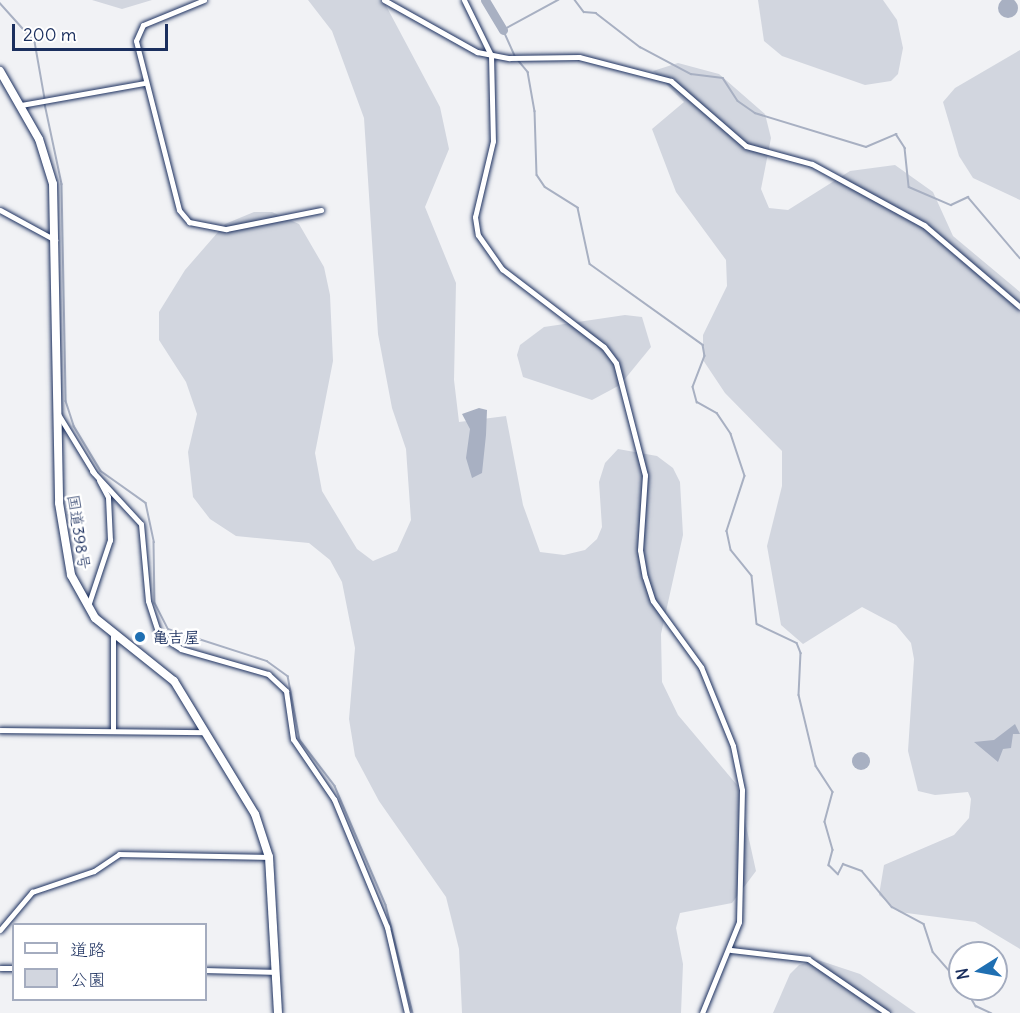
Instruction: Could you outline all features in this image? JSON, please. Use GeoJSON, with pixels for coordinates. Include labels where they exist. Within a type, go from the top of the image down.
{"type":"FeatureCollection","features":[{"type":"Feature","properties":{"kind":"highway","name":"国道398号"},"geometry":{"type":"LineString","coordinates":[[0,70],[21,105],[49,166],[56,240],[57,413],[62,535],[71,575],[87,606],[113,635],[163,668],[206,732],[255,814],[269,857],[278,1013]]}},
{"type":"Feature","properties":{"kind":"street"},"geometry":{"type":"LineString","coordinates":[[204,0],[153,20],[138,32],[135,46],[173,191],[189,222],[231,229],[321,210]]}},
{"type":"Feature","properties":{"kind":"street"},"geometry":{"type":"LineString","coordinates":[[384,0],[421,24],[491,55],[579,57],[670,81],[746,146],[812,164],[924,225],[1020,306]]}},
{"type":"Feature","properties":{"kind":"street"},"geometry":{"type":"LineString","coordinates":[[464,0],[491,55],[493,141],[475,217],[478,235],[502,269],[604,347],[616,363],[645,475],[640,550],[645,577],[653,601],[701,667],[718,704],[742,790],[739,922],[731,950],[702,1013]]}},
{"type":"Feature","properties":{"kind":"street"},"geometry":{"type":"LineString","coordinates":[[21,105],[144,83]]}},
{"type":"Feature","properties":{"kind":"street"},"geometry":{"type":"LineString","coordinates":[[0,210],[56,240]]}},
{"type":"Feature","properties":{"kind":"street"},"geometry":{"type":"LineString","coordinates":[[57,413],[108,497],[110,540],[87,606]]}},
{"type":"Feature","properties":{"kind":"street"},"geometry":{"type":"LineString","coordinates":[[92,471],[141,524],[148,602],[159,635],[181,649],[268,675],[286,691],[293,739],[334,799],[387,927],[407,1013]]}},
{"type":"Feature","properties":{"kind":"street"},"geometry":{"type":"LineString","coordinates":[[113,635],[113,731]]}},
{"type":"Feature","properties":{"kind":"street"},"geometry":{"type":"LineString","coordinates":[[0,730],[206,732]]}},
{"type":"Feature","properties":{"kind":"street"},"geometry":{"type":"LineString","coordinates":[[0,930],[32,892],[94,871],[119,854],[269,857]]}},
{"type":"Feature","properties":{"kind":"street"},"geometry":{"type":"LineString","coordinates":[[731,950],[808,959],[887,1013]]}},
{"type":"Feature","properties":{"kind":"street"},"geometry":{"type":"LineString","coordinates":[[207,970],[276,972]]}},
{"type":"Feature","properties":{"kind":"green space"},"geometry":{"type":"Polygon","coordinates":[[[92,0],[152,0],[122,9],[92,0]]]}},
{"type":"Feature","properties":{"kind":"green space"},"geometry":{"type":"Polygon","coordinates":[[[308,0],[383,0],[440,107],[449,149],[425,207],[456,283],[454,380],[459,422],[506,416],[523,505],[540,552],[564,555],[585,550],[597,539],[602,527],[599,482],[605,463],[618,449],[657,456],[673,468],[680,482],[683,535],[661,634],[662,682],[678,715],[737,785],[756,871],[732,903],[680,913],[676,928],[683,964],[681,1013],[462,1013],[459,949],[446,897],[379,801],[355,756],[349,719],[355,648],[342,582],[330,560],[309,543],[236,536],[210,519],[193,497],[188,452],[197,414],[186,382],[159,340],[159,312],[185,270],[225,224],[254,212],[272,212],[299,224],[324,267],[330,295],[333,361],[315,453],[322,491],[357,549],[373,561],[397,551],[411,520],[406,449],[392,408],[378,334],[364,118],[332,31],[308,0]]]}},
{"type":"Feature","properties":{"kind":"green space"},"geometry":{"type":"Polygon","coordinates":[[[758,0],[883,0],[897,20],[903,48],[898,74],[891,81],[865,85],[782,56],[764,41],[758,0]]]}},
{"type":"Feature","properties":{"kind":"green space"},"geometry":{"type":"Polygon","coordinates":[[[1020,50],[1020,200],[973,178],[959,156],[943,102],[955,88],[1020,50]]]}},
{"type":"Feature","properties":{"kind":"green space"},"geometry":{"type":"Polygon","coordinates":[[[678,63],[719,74],[765,114],[771,138],[761,189],[769,208],[788,210],[850,171],[895,165],[933,192],[953,236],[1020,292],[1020,949],[975,922],[899,912],[879,895],[884,865],[954,835],[969,818],[971,799],[968,792],[935,795],[918,791],[908,751],[914,659],[911,643],[896,625],[862,607],[803,644],[781,625],[767,546],[782,486],[782,451],[725,393],[703,360],[703,335],[727,286],[726,260],[676,192],[652,129],[684,102],[653,71],[678,63]]]}},
{"type":"Feature","properties":{"kind":"green space"},"geometry":{"type":"Polygon","coordinates":[[[625,315],[642,317],[651,347],[620,385],[592,400],[523,377],[517,355],[520,345],[544,327],[625,315]]]}},
{"type":"Feature","properties":{"kind":"green space"},"geometry":{"type":"Polygon","coordinates":[[[818,960],[860,974],[916,1013],[773,1013],[790,974],[799,965],[818,960]]]}},
{"type":"Feature","properties":{"kind":"water"},"geometry":{"type":"Polygon","coordinates":[[[1004,-1],[1012,-1],[1017,4],[1017,12],[1012,17],[1004,17],[999,12],[999,4],[1004,-1]]]}},
{"type":"Feature","properties":{"kind":"water"},"geometry":{"type":"Polygon","coordinates":[[[479,408],[487,410],[486,435],[482,473],[472,478],[466,458],[470,429],[462,414],[479,408]]]}},
{"type":"Feature","properties":{"kind":"water"},"geometry":{"type":"Polygon","coordinates":[[[1015,724],[1020,734],[1013,734],[1011,748],[1003,749],[998,762],[974,742],[994,740],[1015,724]]]}},
{"type":"Feature","properties":{"kind":"water"},"geometry":{"type":"Polygon","coordinates":[[[861,752],[867,755],[870,761],[867,767],[861,770],[855,767],[852,761],[855,755],[861,752]]]}},
{"type":"Feature","properties":{"kind":"waterway"},"geometry":{"type":"LineString","coordinates":[[485,0],[503,30]]}},
{"type":"Feature","properties":{"kind":"waterway"},"geometry":{"type":"LineString","coordinates":[[515,57],[503,30],[558,0]]}},
{"type":"Feature","properties":{"kind":"waterway"},"geometry":{"type":"LineString","coordinates":[[575,0],[584,12],[596,13],[640,47],[691,74],[723,78],[738,101],[755,113],[866,147],[896,134],[905,148],[909,187],[951,205],[968,197],[1020,258]]}},
{"type":"Feature","properties":{"kind":"waterway"},"geometry":{"type":"LineString","coordinates":[[0,3],[35,42],[45,99]]}},
{"type":"Feature","properties":{"kind":"waterway"},"geometry":{"type":"LineString","coordinates":[[518,60],[528,72],[535,111],[537,175],[545,187],[578,208],[590,264],[703,345],[705,356],[693,387],[697,402],[717,413],[731,434],[745,476],[727,531],[731,550],[752,576],[757,624],[797,643],[801,653],[799,695],[816,766],[833,792],[825,822],[833,850],[829,865],[838,874],[843,864],[862,871],[892,907],[924,924],[933,952],[948,969]]}},
{"type":"Feature","properties":{"kind":"waterway"},"geometry":{"type":"LineString","coordinates":[[45,104],[62,184],[66,401],[74,426],[101,471],[146,503],[154,542],[155,603],[168,629],[267,661],[288,676],[300,740],[335,786],[386,905],[413,1013]]}},
{"type":"Feature","properties":{"kind":"waterway"},"geometry":{"type":"LineString","coordinates":[[973,1001],[976,1006],[991,1013]]}},
{"type":"Feature","properties":{"kind":"place","name":"亀吉屋"},"geometry":{"type":"Point","coordinates":[140,637]}}]}
